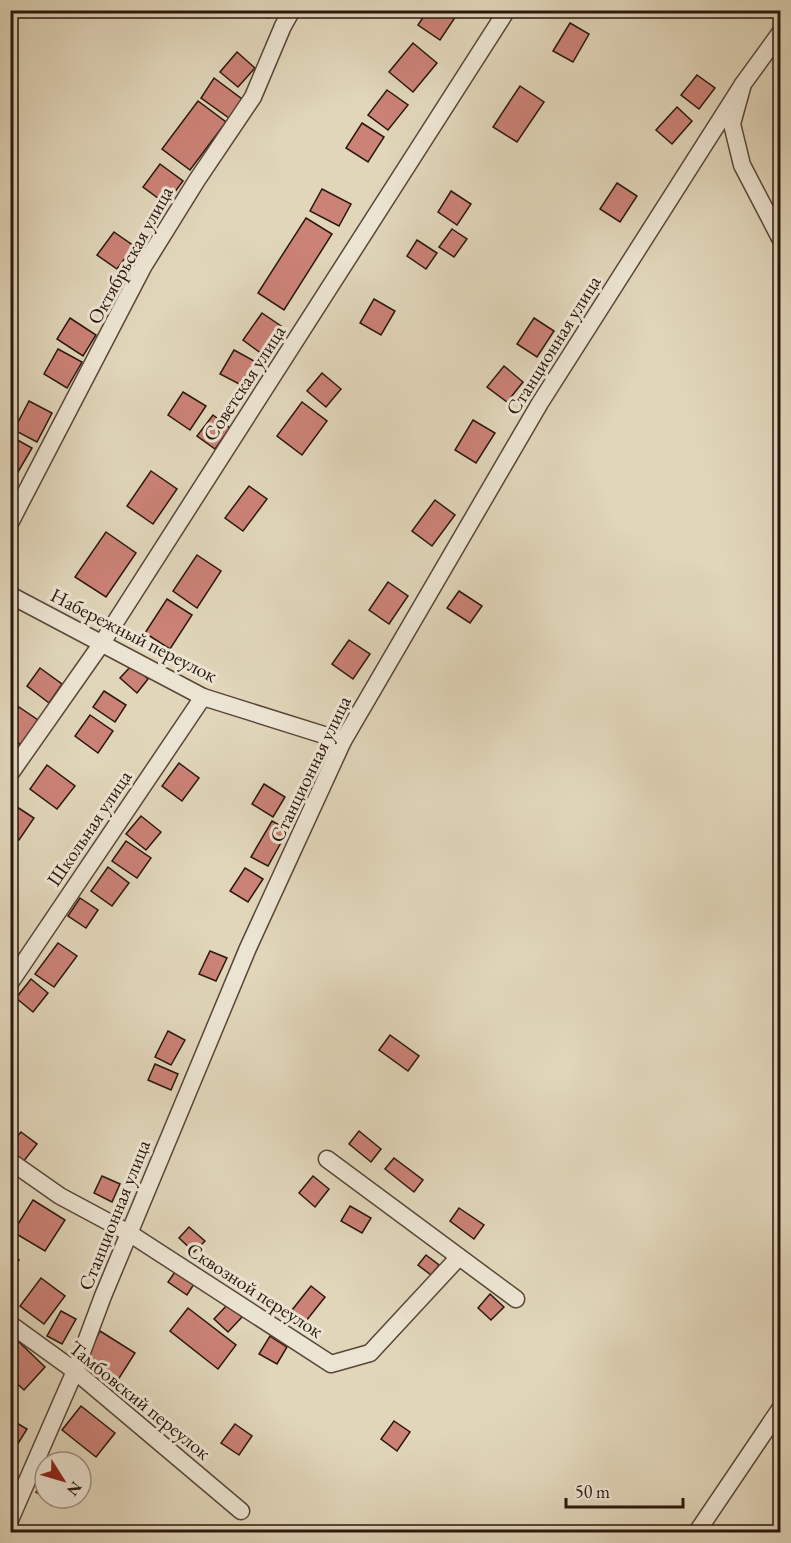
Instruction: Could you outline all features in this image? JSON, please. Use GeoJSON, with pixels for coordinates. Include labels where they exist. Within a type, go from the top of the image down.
{"type":"FeatureCollection","features":[{"type":"Feature","properties":{"kind":"street","name":"Октябрьская улица"},"geometry":{"type":"LineString","coordinates":[[10,523],[143,267],[197,180],[253,97],[292,10]]}},
{"type":"Feature","properties":{"kind":"street","name":"Советская улица"},"geometry":{"type":"LineString","coordinates":[[10,774],[102,643],[507,10]]}},
{"type":"Feature","properties":{"kind":"street","name":"Станционная улица"},"geometry":{"type":"LineString","coordinates":[[10,1521],[75,1371],[129,1233],[248,948],[343,741],[540,403],[743,84],[780,33]]}},
{"type":"Feature","properties":{"kind":"street"},"geometry":{"type":"LineString","coordinates":[[743,84],[732,124],[742,165],[780,238]]}},
{"type":"Feature","properties":{"kind":"street","name":"Набережный переулок"},"geometry":{"type":"LineString","coordinates":[[10,595],[203,697],[343,741]]}},
{"type":"Feature","properties":{"kind":"street","name":"Школьная улица"},"geometry":{"type":"LineString","coordinates":[[10,983],[203,697]]}},
{"type":"Feature","properties":{"kind":"street"},"geometry":{"type":"LineString","coordinates":[[327,1159],[516,1299]]}},
{"type":"Feature","properties":{"kind":"street","name":"Сквозной переулок"},"geometry":{"type":"LineString","coordinates":[[10,1161],[60,1196],[129,1233],[332,1364],[370,1353],[459,1257]]}},
{"type":"Feature","properties":{"kind":"street","name":"Тамбовский переулок"},"geometry":{"type":"LineString","coordinates":[[10,1324],[75,1371],[242,1511]]}},
{"type":"Feature","properties":{"kind":"street"},"geometry":{"type":"LineString","coordinates":[[697,1533],[780,1409]]}},
{"type":"Feature","properties":{"kind":"building"},"geometry":{"type":"Polygon","coordinates":[[[254,10],[273,10],[269,18],[254,10]]]}},
{"type":"Feature","properties":{"kind":"building"},"geometry":{"type":"Polygon","coordinates":[[[428,10],[460,10],[440,40],[418,25],[428,10]]]}},
{"type":"Feature","properties":{"kind":"building"},"geometry":{"type":"Polygon","coordinates":[[[570,23],[589,34],[573,62],[553,51],[570,23]]]}},
{"type":"Feature","properties":{"kind":"building"},"geometry":{"type":"Polygon","coordinates":[[[413,43],[437,63],[413,92],[389,72],[413,43]]]}},
{"type":"Feature","properties":{"kind":"building"},"geometry":{"type":"Polygon","coordinates":[[[237,52],[255,68],[238,87],[220,72],[237,52]]]}},
{"type":"Feature","properties":{"kind":"building"},"geometry":{"type":"Polygon","coordinates":[[[697,75],[715,88],[699,109],[681,95],[697,75]]]}},
{"type":"Feature","properties":{"kind":"building"},"geometry":{"type":"Polygon","coordinates":[[[214,78],[242,99],[229,118],[201,98],[214,78]]]}},
{"type":"Feature","properties":{"kind":"building"},"geometry":{"type":"Polygon","coordinates":[[[520,86],[544,102],[517,142],[493,127],[520,86]]]}},
{"type":"Feature","properties":{"kind":"building"},"geometry":{"type":"Polygon","coordinates":[[[387,90],[408,105],[388,130],[368,115],[387,90]]]}},
{"type":"Feature","properties":{"kind":"building"},"geometry":{"type":"Polygon","coordinates":[[[198,101],[226,122],[190,170],[162,149],[198,101]]]}},
{"type":"Feature","properties":{"kind":"building"},"geometry":{"type":"Polygon","coordinates":[[[677,107],[692,121],[672,144],[656,130],[677,107]]]}},
{"type":"Feature","properties":{"kind":"building"},"geometry":{"type":"Polygon","coordinates":[[[362,123],[384,137],[368,162],[346,148],[362,123]]]}},
{"type":"Feature","properties":{"kind":"building"},"geometry":{"type":"Polygon","coordinates":[[[160,164],[183,181],[166,204],[143,187],[160,164]]]}},
{"type":"Feature","properties":{"kind":"building"},"geometry":{"type":"Polygon","coordinates":[[[617,183],[637,196],[620,222],[600,209],[617,183]]]}},
{"type":"Feature","properties":{"kind":"building"},"geometry":{"type":"Polygon","coordinates":[[[322,189],[351,204],[339,226],[310,211],[322,189]]]}},
{"type":"Feature","properties":{"kind":"building"},"geometry":{"type":"Polygon","coordinates":[[[451,191],[471,204],[457,225],[438,212],[451,191]]]}},
{"type":"Feature","properties":{"kind":"building"},"geometry":{"type":"Polygon","coordinates":[[[306,218],[332,234],[284,310],[258,293],[306,218]]]}},
{"type":"Feature","properties":{"kind":"building"},"geometry":{"type":"Polygon","coordinates":[[[452,229],[467,239],[454,257],[439,247],[452,229]]]}},
{"type":"Feature","properties":{"kind":"building"},"geometry":{"type":"Polygon","coordinates":[[[114,232],[134,246],[117,269],[97,255],[114,232]]]}},
{"type":"Feature","properties":{"kind":"building"},"geometry":{"type":"Polygon","coordinates":[[[417,240],[437,253],[426,269],[407,256],[417,240]]]}},
{"type":"Feature","properties":{"kind":"building"},"geometry":{"type":"Polygon","coordinates":[[[374,299],[395,311],[381,335],[360,323],[374,299]]]}},
{"type":"Feature","properties":{"kind":"building"},"geometry":{"type":"Polygon","coordinates":[[[262,313],[281,326],[262,354],[243,340],[262,313]]]}},
{"type":"Feature","properties":{"kind":"building"},"geometry":{"type":"Polygon","coordinates":[[[70,318],[96,335],[83,356],[57,339],[70,318]]]}},
{"type":"Feature","properties":{"kind":"building"},"geometry":{"type":"Polygon","coordinates":[[[534,318],[554,331],[537,357],[517,344],[534,318]]]}},
{"type":"Feature","properties":{"kind":"building"},"geometry":{"type":"Polygon","coordinates":[[[58,349],[82,362],[67,388],[44,374],[58,349]]]}},
{"type":"Feature","properties":{"kind":"building"},"geometry":{"type":"Polygon","coordinates":[[[234,350],[256,362],[243,386],[220,374],[234,350]]]}},
{"type":"Feature","properties":{"kind":"building"},"geometry":{"type":"Polygon","coordinates":[[[504,366],[523,382],[507,402],[487,387],[504,366]]]}},
{"type":"Feature","properties":{"kind":"building"},"geometry":{"type":"Polygon","coordinates":[[[322,373],[341,389],[326,407],[307,391],[322,373]]]}},
{"type":"Feature","properties":{"kind":"building"},"geometry":{"type":"Polygon","coordinates":[[[183,392],[206,406],[190,430],[168,415],[183,392]]]}},
{"type":"Feature","properties":{"kind":"building"},"geometry":{"type":"Polygon","coordinates":[[[29,401],[52,413],[37,442],[14,430],[29,401]]]}},
{"type":"Feature","properties":{"kind":"building"},"geometry":{"type":"Polygon","coordinates":[[[302,402],[327,421],[302,455],[277,436],[302,402]]]}},
{"type":"Feature","properties":{"kind":"building"},"geometry":{"type":"Polygon","coordinates":[[[213,415],[230,428],[215,449],[197,436],[213,415]]]}},
{"type":"Feature","properties":{"kind":"building"},"geometry":{"type":"Polygon","coordinates":[[[473,420],[495,433],[476,463],[455,450],[473,420]]]}},
{"type":"Feature","properties":{"kind":"building"},"geometry":{"type":"Polygon","coordinates":[[[12,437],[32,448],[18,472],[10,468],[12,437]]]}},
{"type":"Feature","properties":{"kind":"building"},"geometry":{"type":"Polygon","coordinates":[[[151,471],[177,489],[153,524],[127,506],[151,471]]]}},
{"type":"Feature","properties":{"kind":"building"},"geometry":{"type":"Polygon","coordinates":[[[249,486],[267,499],[243,531],[225,518],[249,486]]]}},
{"type":"Feature","properties":{"kind":"building"},"geometry":{"type":"Polygon","coordinates":[[[435,500],[455,515],[432,546],[412,531],[435,500]]]}},
{"type":"Feature","properties":{"kind":"building"},"geometry":{"type":"Polygon","coordinates":[[[106,532],[136,553],[106,597],[75,577],[106,532]]]}},
{"type":"Feature","properties":{"kind":"building"},"geometry":{"type":"Polygon","coordinates":[[[197,555],[221,571],[197,608],[173,591],[197,555]]]}},
{"type":"Feature","properties":{"kind":"building"},"geometry":{"type":"Polygon","coordinates":[[[388,582],[408,596],[389,624],[369,610],[388,582]]]}},
{"type":"Feature","properties":{"kind":"building"},"geometry":{"type":"Polygon","coordinates":[[[459,591],[482,606],[470,623],[447,608],[459,591]]]}},
{"type":"Feature","properties":{"kind":"building"},"geometry":{"type":"Polygon","coordinates":[[[167,599],[192,615],[170,649],[145,633],[167,599]]]}},
{"type":"Feature","properties":{"kind":"building"},"geometry":{"type":"Polygon","coordinates":[[[349,640],[370,654],[353,679],[332,664],[349,640]]]}},
{"type":"Feature","properties":{"kind":"building"},"geometry":{"type":"Polygon","coordinates":[[[132,665],[148,679],[137,693],[120,678],[132,665]]]}},
{"type":"Feature","properties":{"kind":"building"},"geometry":{"type":"Polygon","coordinates":[[[40,668],[62,684],[49,703],[27,686],[40,668]]]}},
{"type":"Feature","properties":{"kind":"building"},"geometry":{"type":"Polygon","coordinates":[[[104,691],[126,705],[115,722],[93,707],[104,691]]]}},
{"type":"Feature","properties":{"kind":"building"},"geometry":{"type":"Polygon","coordinates":[[[19,707],[38,720],[21,745],[10,738],[10,719],[19,707]]]}},
{"type":"Feature","properties":{"kind":"building"},"geometry":{"type":"Polygon","coordinates":[[[90,715],[113,731],[98,753],[75,736],[90,715]]]}},
{"type":"Feature","properties":{"kind":"building"},"geometry":{"type":"Polygon","coordinates":[[[179,763],[199,778],[182,801],[162,786],[179,763]]]}},
{"type":"Feature","properties":{"kind":"building"},"geometry":{"type":"Polygon","coordinates":[[[47,765],[75,786],[57,809],[30,789],[47,765]]]}},
{"type":"Feature","properties":{"kind":"building"},"geometry":{"type":"Polygon","coordinates":[[[264,784],[285,797],[273,817],[252,804],[264,784]]]}},
{"type":"Feature","properties":{"kind":"building"},"geometry":{"type":"Polygon","coordinates":[[[14,805],[34,818],[19,840],[10,834],[10,811],[14,805]]]}},
{"type":"Feature","properties":{"kind":"building"},"geometry":{"type":"Polygon","coordinates":[[[141,816],[161,832],[146,850],[126,834],[141,816]]]}},
{"type":"Feature","properties":{"kind":"building"},"geometry":{"type":"Polygon","coordinates":[[[272,821],[288,830],[268,866],[251,857],[272,821]]]}},
{"type":"Feature","properties":{"kind":"building"},"geometry":{"type":"Polygon","coordinates":[[[126,841],[151,858],[137,878],[112,861],[126,841]]]}},
{"type":"Feature","properties":{"kind":"building"},"geometry":{"type":"Polygon","coordinates":[[[108,867],[129,883],[112,906],[91,891],[108,867]]]}},
{"type":"Feature","properties":{"kind":"building"},"geometry":{"type":"Polygon","coordinates":[[[245,868],[263,879],[248,902],[230,891],[245,868]]]}},
{"type":"Feature","properties":{"kind":"building"},"geometry":{"type":"Polygon","coordinates":[[[80,898],[98,910],[86,928],[68,916],[80,898]]]}},
{"type":"Feature","properties":{"kind":"building"},"geometry":{"type":"Polygon","coordinates":[[[58,943],[77,956],[54,987],[35,974],[58,943]]]}},
{"type":"Feature","properties":{"kind":"building"},"geometry":{"type":"Polygon","coordinates":[[[210,951],[227,958],[216,981],[199,974],[210,951]]]}},
{"type":"Feature","properties":{"kind":"building"},"geometry":{"type":"Polygon","coordinates":[[[31,979],[48,993],[33,1012],[16,998],[31,979]]]}},
{"type":"Feature","properties":{"kind":"building"},"geometry":{"type":"Polygon","coordinates":[[[168,1031],[185,1040],[171,1065],[155,1057],[168,1031]]]}},
{"type":"Feature","properties":{"kind":"building"},"geometry":{"type":"Polygon","coordinates":[[[390,1035],[419,1056],[408,1071],[379,1050],[390,1035]]]}},
{"type":"Feature","properties":{"kind":"building"},"geometry":{"type":"Polygon","coordinates":[[[155,1064],[178,1074],[171,1090],[148,1080],[155,1064]]]}},
{"type":"Feature","properties":{"kind":"building"},"geometry":{"type":"Polygon","coordinates":[[[359,1131],[381,1149],[371,1162],[349,1144],[359,1131]]]}},
{"type":"Feature","properties":{"kind":"building"},"geometry":{"type":"Polygon","coordinates":[[[21,1132],[37,1144],[23,1162],[10,1152],[10,1145],[21,1132]]]}},
{"type":"Feature","properties":{"kind":"building"},"geometry":{"type":"Polygon","coordinates":[[[394,1158],[423,1180],[414,1192],[385,1169],[394,1158]]]}},
{"type":"Feature","properties":{"kind":"building"},"geometry":{"type":"Polygon","coordinates":[[[102,1176],[120,1184],[112,1202],[94,1193],[102,1176]]]}},
{"type":"Feature","properties":{"kind":"building"},"geometry":{"type":"Polygon","coordinates":[[[313,1176],[329,1189],[315,1207],[299,1193],[313,1176]]]}},
{"type":"Feature","properties":{"kind":"building"},"geometry":{"type":"Polygon","coordinates":[[[33,1200],[65,1220],[45,1251],[13,1232],[33,1200]]]}},
{"type":"Feature","properties":{"kind":"building"},"geometry":{"type":"Polygon","coordinates":[[[350,1206],[371,1218],[362,1233],[341,1221],[350,1206]]]}},
{"type":"Feature","properties":{"kind":"building"},"geometry":{"type":"Polygon","coordinates":[[[459,1208],[484,1225],[474,1239],[450,1221],[459,1208]]]}},
{"type":"Feature","properties":{"kind":"building"},"geometry":{"type":"Polygon","coordinates":[[[189,1227],[205,1241],[194,1252],[179,1238],[189,1227]]]}},
{"type":"Feature","properties":{"kind":"building"},"geometry":{"type":"Polygon","coordinates":[[[10,1255],[19,1260],[10,1272],[10,1255]]]}},
{"type":"Feature","properties":{"kind":"building"},"geometry":{"type":"Polygon","coordinates":[[[426,1255],[439,1265],[431,1275],[418,1265],[426,1255]]]}},
{"type":"Feature","properties":{"kind":"building"},"geometry":{"type":"Polygon","coordinates":[[[175,1272],[194,1284],[187,1295],[168,1282],[175,1272]]]}},
{"type":"Feature","properties":{"kind":"building"},"geometry":{"type":"Polygon","coordinates":[[[41,1278],[65,1296],[44,1324],[20,1306],[41,1278]]]}},
{"type":"Feature","properties":{"kind":"building"},"geometry":{"type":"Polygon","coordinates":[[[311,1286],[325,1297],[306,1321],[292,1310],[311,1286]]]}},
{"type":"Feature","properties":{"kind":"building"},"geometry":{"type":"Polygon","coordinates":[[[490,1294],[504,1307],[491,1320],[478,1308],[490,1294]]]}},
{"type":"Feature","properties":{"kind":"building"},"geometry":{"type":"Polygon","coordinates":[[[228,1304],[242,1317],[228,1332],[214,1319],[228,1304]]]}},
{"type":"Feature","properties":{"kind":"building"},"geometry":{"type":"Polygon","coordinates":[[[188,1308],[236,1345],[218,1369],[170,1331],[188,1308]]]}},
{"type":"Feature","properties":{"kind":"building"},"geometry":{"type":"Polygon","coordinates":[[[61,1311],[76,1319],[62,1344],[47,1336],[61,1311]]]}},
{"type":"Feature","properties":{"kind":"building"},"geometry":{"type":"Polygon","coordinates":[[[100,1331],[135,1353],[116,1383],[85,1362],[100,1331]]]}},
{"type":"Feature","properties":{"kind":"building"},"geometry":{"type":"Polygon","coordinates":[[[270,1336],[287,1347],[277,1364],[259,1354],[270,1336]]]}},
{"type":"Feature","properties":{"kind":"building"},"geometry":{"type":"Polygon","coordinates":[[[19,1342],[45,1367],[24,1390],[10,1377],[10,1351],[19,1342]]]}},
{"type":"Feature","properties":{"kind":"building"},"geometry":{"type":"Polygon","coordinates":[[[81,1406],[115,1433],[96,1457],[93,1455],[93,1450],[87,1450],[62,1430],[81,1406]]]}},
{"type":"Feature","properties":{"kind":"building"},"geometry":{"type":"Polygon","coordinates":[[[10,1419],[27,1429],[14,1450],[10,1448],[10,1419]]]}},
{"type":"Feature","properties":{"kind":"building"},"geometry":{"type":"Polygon","coordinates":[[[394,1421],[410,1432],[397,1451],[381,1439],[394,1421]]]}},
{"type":"Feature","properties":{"kind":"building"},"geometry":{"type":"Polygon","coordinates":[[[235,1424],[252,1436],[239,1455],[221,1443],[235,1424]]]}}]}
